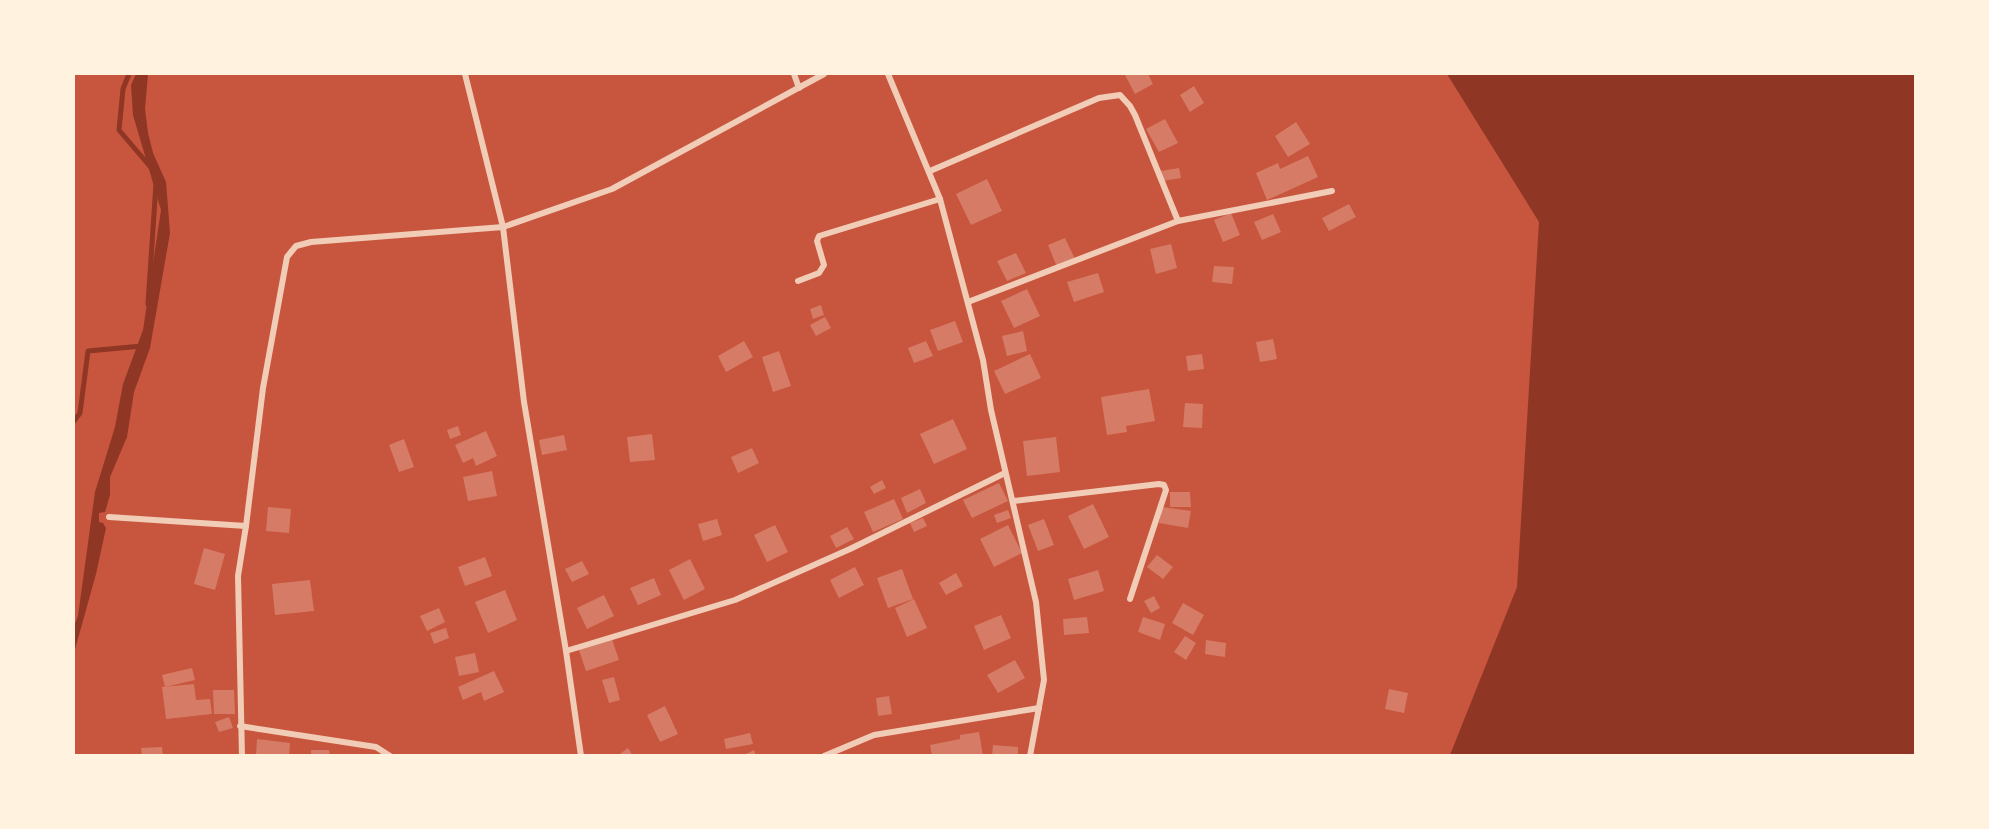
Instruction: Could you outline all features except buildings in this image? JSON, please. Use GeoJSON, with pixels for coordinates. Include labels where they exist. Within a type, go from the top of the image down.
{"type":"FeatureCollection","features":[{"type":"Feature","properties":{"kind":"street"},"geometry":{"type":"LineString","coordinates":[[465,74],[503,227],[524,402],[566,651],[581,756]]}},
{"type":"Feature","properties":{"kind":"street"},"geometry":{"type":"LineString","coordinates":[[794,74],[799,88]]}},
{"type":"Feature","properties":{"kind":"street"},"geometry":{"type":"LineString","coordinates":[[242,756],[238,576],[263,388],[287,257],[296,246],[311,242],[503,227],[612,189],[824,74]]}},
{"type":"Feature","properties":{"kind":"street"},"geometry":{"type":"LineString","coordinates":[[888,74],[930,171],[940,200],[983,360],[991,410],[1036,602],[1044,680],[1030,756]]}},
{"type":"Feature","properties":{"kind":"street"},"geometry":{"type":"LineString","coordinates":[[930,171],[1099,98],[1120,95],[1135,115],[1178,221]]}},
{"type":"Feature","properties":{"kind":"street"},"geometry":{"type":"LineString","coordinates":[[968,302],[1178,221],[1332,191]]}},
{"type":"Feature","properties":{"kind":"street"},"geometry":{"type":"LineString","coordinates":[[798,281],[819,273],[824,265],[817,241],[819,236],[940,200]]}},
{"type":"Feature","properties":{"kind":"street"},"geometry":{"type":"LineString","coordinates":[[566,651],[735,600],[850,549],[1005,473]]}},
{"type":"Feature","properties":{"kind":"street"},"geometry":{"type":"LineString","coordinates":[[1012,501],[1164,485],[1166,490],[1130,599]]}},
{"type":"Feature","properties":{"kind":"street"},"geometry":{"type":"LineString","coordinates":[[109,518],[246,526]]}},
{"type":"Feature","properties":{"kind":"street"},"geometry":{"type":"LineString","coordinates":[[824,756],[874,735],[1039,708]]}},
{"type":"Feature","properties":{"kind":"street"},"geometry":{"type":"LineString","coordinates":[[240,726],[376,747],[390,756]]}},
{"type":"Feature","properties":{"kind":"shaded area"},"geometry":{"type":"Polygon","coordinates":[[[136,74],[148,74],[145,109],[148,133],[153,153],[166,182],[170,233],[150,348],[134,392],[127,437],[110,477],[110,495],[105,512],[99,513],[99,522],[103,523],[106,528],[74,653],[74,626],[78,616],[95,492],[115,427],[123,384],[143,330],[161,210],[133,115],[131,85],[136,74]]]}},
{"type":"Feature","properties":{"kind":"shaded area"},"geometry":{"type":"Polygon","coordinates":[[[1447,74],[1915,74],[1915,755],[1450,755],[1517,587],[1539,222],[1447,74]]]}},
{"type":"Feature","properties":{"kind":"waterway"},"geometry":{"type":"LineString","coordinates":[[129,74],[123,89],[119,130],[153,170]]}},
{"type":"Feature","properties":{"kind":"waterway"},"geometry":{"type":"LineString","coordinates":[[148,304],[156,184]]}},
{"type":"Feature","properties":{"kind":"waterway"},"geometry":{"type":"LineString","coordinates":[[74,421],[80,413],[88,351],[142,346]]}}]}
